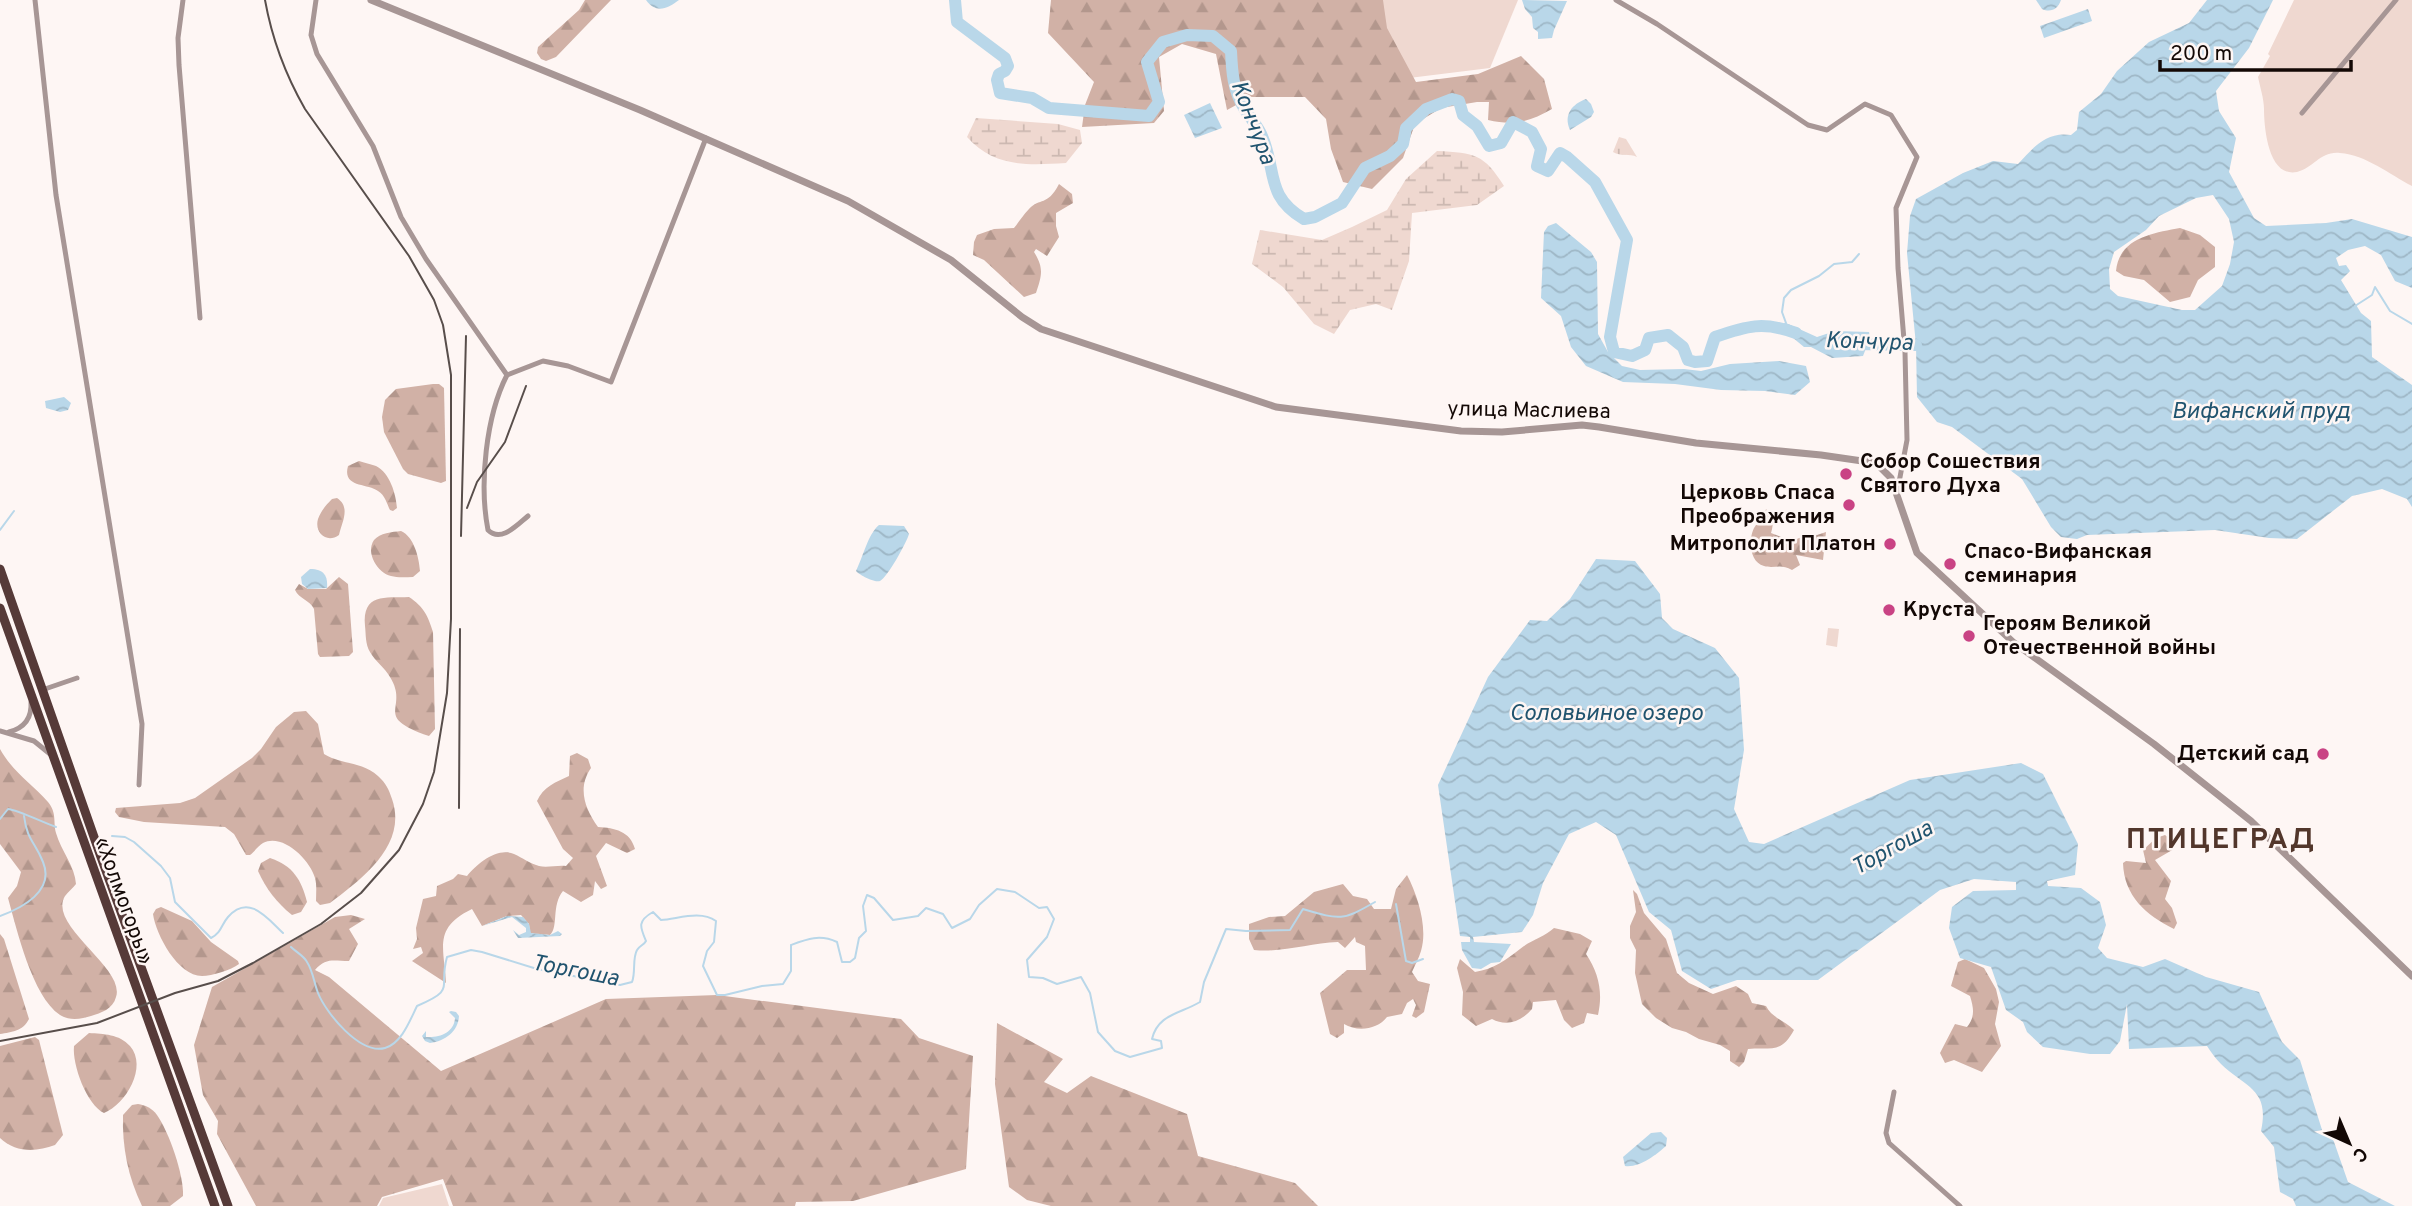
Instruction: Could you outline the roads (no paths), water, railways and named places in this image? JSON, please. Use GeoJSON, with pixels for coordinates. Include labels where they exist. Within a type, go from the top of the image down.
{"type":"FeatureCollection","features":[{"type":"Feature","properties":{"kind":"highway","name":"«Холмогоры»"},"geometry":{"type":"LineString","coordinates":[[0,569],[228,1206]]}},
{"type":"Feature","properties":{"kind":"highway","name":"«Холмогоры»"},"geometry":{"type":"LineString","coordinates":[[0,608],[215,1206]]}},
{"type":"Feature","properties":{"kind":"street"},"geometry":{"type":"LineString","coordinates":[[35,0],[56,195],[142,724],[139,785]]}},
{"type":"Feature","properties":{"kind":"street"},"geometry":{"type":"LineString","coordinates":[[183,0],[178,38],[179,65],[200,318]]}},
{"type":"Feature","properties":{"kind":"street"},"geometry":{"type":"LineString","coordinates":[[316,0],[311,35],[317,54],[373,146],[401,216],[426,259],[507,375]]}},
{"type":"Feature","properties":{"kind":"street","name":"улица Маслиева"},"geometry":{"type":"LineString","coordinates":[[371,0],[706,138],[848,201],[928,245],[1041,329],[1266,404],[1461,431],[1502,432],[1582,425],[1696,443],[1821,455],[1876,463],[1891,478],[1896,494]]}},
{"type":"Feature","properties":{"kind":"street"},"geometry":{"type":"LineString","coordinates":[[1616,0],[1657,24],[1808,125],[1828,130],[1865,104],[1891,115],[1916,157],[1896,208],[1905,352],[1907,440],[1896,494],[1917,553],[2013,642],[2154,744],[2251,821],[2412,976]]}},
{"type":"Feature","properties":{"kind":"street"},"geometry":{"type":"LineString","coordinates":[[2302,113],[2396,0]]}},
{"type":"Feature","properties":{"kind":"street"},"geometry":{"type":"LineString","coordinates":[[528,516],[508,532],[493,535],[488,530],[485,490],[487,437],[496,401],[507,375],[537,363],[552,362],[611,383],[706,138]]}},
{"type":"Feature","properties":{"kind":"street"},"geometry":{"type":"LineString","coordinates":[[43,690],[76,678]]}},
{"type":"Feature","properties":{"kind":"street"},"geometry":{"type":"LineString","coordinates":[[9,732],[24,725],[31,708],[31,696]]}},
{"type":"Feature","properties":{"kind":"street"},"geometry":{"type":"LineString","coordinates":[[0,731],[40,743],[54,760]]}},
{"type":"Feature","properties":{"kind":"street"},"geometry":{"type":"LineString","coordinates":[[1894,1092],[1886,1133],[1889,1143],[1960,1206]]}},
{"type":"Feature","properties":{"kind":"water"},"geometry":{"type":"Polygon","coordinates":[[[646,0],[679,0],[658,9],[646,0]]]}},
{"type":"Feature","properties":{"kind":"water"},"geometry":{"type":"Polygon","coordinates":[[[1522,0],[1567,1],[1552,38],[1538,39],[1532,17],[1522,0]]]}},
{"type":"Feature","properties":{"kind":"water"},"geometry":{"type":"Polygon","coordinates":[[[2036,0],[2061,0],[2056,8],[2048,11],[2042,9],[2036,0]]]}},
{"type":"Feature","properties":{"kind":"water","name":"Вифанский пруд"},"geometry":{"type":"Polygon","coordinates":[[[2207,0],[2273,0],[2249,48],[2216,91],[2219,111],[2236,138],[2229,172],[2254,218],[2266,226],[2352,219],[2412,237],[2412,288],[2395,281],[2381,255],[2365,246],[2348,250],[2336,258],[2339,266],[2346,265],[2350,271],[2341,280],[2361,313],[2371,321],[2372,357],[2412,385],[2412,507],[2407,499],[2382,489],[2352,496],[2297,539],[2215,530],[2087,535],[2077,539],[2061,537],[2051,527],[2022,479],[1952,427],[1937,422],[1917,397],[1916,345],[1907,253],[1910,216],[1916,199],[1963,173],[1993,161],[2018,164],[2047,138],[2062,134],[2071,135],[2077,130],[2079,112],[2101,94],[2117,71],[2149,42],[2189,23],[2207,0]],[[2213,195],[2196,198],[2159,216],[2146,230],[2114,252],[2109,269],[2110,289],[2118,296],[2182,310],[2195,310],[2222,286],[2234,242],[2229,219],[2213,195]]]}},
{"type":"Feature","properties":{"kind":"water"},"geometry":{"type":"Polygon","coordinates":[[[2088,9],[2092,21],[2044,38],[2040,26],[2088,9]]]}},
{"type":"Feature","properties":{"kind":"water"},"geometry":{"type":"Polygon","coordinates":[[[1586,99],[1594,112],[1591,117],[1570,130],[1570,111],[1586,99]]]}},
{"type":"Feature","properties":{"kind":"water"},"geometry":{"type":"Polygon","coordinates":[[[1210,103],[1222,128],[1195,138],[1184,115],[1210,103]]]}},
{"type":"Feature","properties":{"kind":"water"},"geometry":{"type":"Polygon","coordinates":[[[1556,223],[1591,252],[1597,262],[1598,334],[1608,352],[1622,366],[1640,370],[1701,371],[1730,364],[1779,361],[1806,366],[1810,382],[1795,395],[1721,390],[1675,384],[1623,382],[1586,366],[1571,347],[1561,316],[1541,298],[1544,232],[1548,226],[1556,223]]]}},
{"type":"Feature","properties":{"kind":"water"},"geometry":{"type":"Polygon","coordinates":[[[1786,323],[1817,337],[1835,331],[1869,332],[1870,338],[1863,356],[1832,358],[1811,347],[1804,347],[1781,328],[1786,323]]]}},
{"type":"Feature","properties":{"kind":"water"},"geometry":{"type":"Polygon","coordinates":[[[64,397],[71,403],[68,410],[60,412],[46,408],[45,401],[64,397]]]}},
{"type":"Feature","properties":{"kind":"water"},"geometry":{"type":"Polygon","coordinates":[[[879,525],[904,526],[909,534],[892,567],[877,581],[856,571],[869,540],[879,525]]]}},
{"type":"Feature","properties":{"kind":"water","name":"Соловьиное озеро"},"geometry":{"type":"Polygon","coordinates":[[[1596,559],[1635,561],[1660,594],[1662,618],[1673,629],[1715,648],[1739,678],[1744,750],[1734,809],[1749,842],[1764,844],[1910,780],[2021,763],[2043,774],[2078,844],[2075,875],[2047,881],[2048,886],[2081,888],[2100,902],[2106,925],[2098,948],[2107,958],[2143,967],[2165,959],[2206,977],[2259,992],[2282,1042],[2300,1060],[2323,1133],[2333,1139],[2348,1182],[2395,1206],[2296,1206],[2293,1199],[2280,1192],[2274,1147],[2261,1131],[2262,1106],[2254,1091],[2221,1064],[2207,1046],[2129,1049],[2127,1004],[2120,1041],[2110,1054],[2043,1047],[2027,1032],[2023,1022],[2006,1010],[1991,967],[1960,958],[1949,928],[1952,907],[1973,891],[2016,890],[2016,882],[1974,879],[1940,890],[1818,980],[1737,980],[1711,989],[1682,971],[1671,930],[1649,912],[1616,835],[1596,822],[1569,834],[1543,883],[1533,915],[1522,932],[1473,937],[1474,942],[1511,944],[1500,962],[1491,963],[1481,969],[1472,968],[1462,950],[1461,942],[1470,942],[1470,937],[1460,936],[1438,785],[1488,677],[1530,620],[1547,621],[1570,599],[1596,559]]]}},
{"type":"Feature","properties":{"kind":"water"},"geometry":{"type":"Polygon","coordinates":[[[310,569],[324,574],[327,588],[308,589],[302,584],[301,577],[310,569]]]}},
{"type":"Feature","properties":{"kind":"water"},"geometry":{"type":"Polygon","coordinates":[[[507,916],[523,917],[529,924],[531,933],[550,935],[558,931],[562,934],[518,938],[513,930],[519,935],[526,932],[526,928],[512,917],[482,926],[507,916]]]}},
{"type":"Feature","properties":{"kind":"water"},"geometry":{"type":"Polygon","coordinates":[[[449,1012],[459,1016],[450,1035],[430,1043],[425,1041],[422,1036],[426,1031],[426,1037],[436,1037],[449,1031],[455,1018],[449,1012]]]}},
{"type":"Feature","properties":{"kind":"water"},"geometry":{"type":"Polygon","coordinates":[[[1661,1132],[1667,1138],[1666,1146],[1641,1163],[1625,1166],[1623,1157],[1651,1133],[1661,1132]]]}},
{"type":"Feature","properties":{"kind":"waterway","name":"Кончура"},"geometry":{"type":"LineString","coordinates":[[955,0],[957,22],[1005,58],[1008,66],[999,74],[997,80],[1000,93],[1032,98],[1049,108],[1149,116],[1159,102],[1147,62],[1163,42],[1187,35],[1213,36],[1231,51],[1235,88],[1262,136],[1278,192],[1283,201],[1304,219],[1315,217],[1342,203],[1365,168],[1390,156],[1403,144],[1406,128],[1426,109],[1452,99],[1459,101],[1463,115],[1477,126],[1489,146],[1501,143],[1513,122],[1532,132],[1541,149],[1537,166],[1548,171],[1560,153],[1595,182],[1627,240],[1610,337],[1614,352],[1632,356],[1645,350],[1649,338],[1668,335],[1683,347],[1688,360],[1707,361],[1715,337],[1726,333],[1755,326],[1774,327],[1796,333]]}},
{"type":"Feature","properties":{"kind":"waterway"},"geometry":{"type":"LineString","coordinates":[[1781,328],[1786,323],[1782,312],[1784,298],[1791,290],[1819,276],[1834,264],[1852,262],[1859,254]]}},
{"type":"Feature","properties":{"kind":"waterway","name":"Кончура"},"geometry":{"type":"LineString","coordinates":[[2355,306],[2372,295],[2375,287],[2390,311],[2412,324]]}},
{"type":"Feature","properties":{"kind":"waterway","name":"Кончура"},"geometry":{"type":"LineString","coordinates":[[1854,344],[1916,345]]}},
{"type":"Feature","properties":{"kind":"waterway"},"geometry":{"type":"LineString","coordinates":[[0,530],[14,511]]}},
{"type":"Feature","properties":{"kind":"waterway","name":"Торгоша"},"geometry":{"type":"LineString","coordinates":[[0,819],[8,809],[56,827]]}},
{"type":"Feature","properties":{"kind":"waterway"},"geometry":{"type":"LineString","coordinates":[[0,916],[34,897],[44,882],[46,872],[43,862],[29,836],[24,816]]}},
{"type":"Feature","properties":{"kind":"waterway","name":"Торгоша"},"geometry":{"type":"LineString","coordinates":[[112,836],[125,837],[134,842],[161,866],[170,878],[175,902],[211,938],[228,917],[243,907],[265,915],[283,933]]}},
{"type":"Feature","properties":{"kind":"waterway","name":"Торгоша"},"geometry":{"type":"LineString","coordinates":[[291,947],[307,962],[322,1001],[345,1031],[365,1045],[385,1048],[401,1036],[417,1006],[442,991],[447,957],[471,950],[537,969],[620,985],[632,982],[636,954],[646,941],[641,925],[644,918],[653,912],[661,920],[703,916],[716,921],[714,942],[707,951],[703,966],[717,995],[725,995],[783,984],[791,971],[791,945],[808,939],[825,938],[837,942],[842,962],[850,962],[855,958],[859,938],[866,931],[863,906],[867,895],[874,898],[893,920],[918,916],[926,908],[943,914],[952,928],[970,919],[979,905],[997,889],[1015,892],[1039,908],[1047,907],[1054,919],[1047,937],[1027,960],[1029,977],[1043,978],[1057,984],[1081,977],[1090,993],[1098,1032],[1115,1051],[1130,1057],[1162,1048],[1161,1041],[1152,1039],[1159,1024],[1200,1002],[1204,982],[1226,929],[1290,930],[1303,909],[1340,917],[1355,913],[1375,902]]}},
{"type":"Feature","properties":{"kind":"waterway","name":"Торгоша"},"geometry":{"type":"LineString","coordinates":[[1396,904],[1406,961],[1412,963],[1423,959]]}},
{"type":"Feature","properties":{"kind":"railway"},"geometry":{"type":"LineString","coordinates":[[0,1041],[97,1023],[175,993],[218,981],[321,924],[361,893],[399,850],[423,804],[434,772],[447,693],[451,619],[451,375],[443,325],[434,300],[409,256],[305,109],[280,56],[265,0]]}},
{"type":"Feature","properties":{"kind":"railway"},"geometry":{"type":"LineString","coordinates":[[461,536],[466,336]]}},
{"type":"Feature","properties":{"kind":"railway"},"geometry":{"type":"LineString","coordinates":[[467,508],[477,482],[505,442],[526,386]]}},
{"type":"Feature","properties":{"kind":"railway"},"geometry":{"type":"LineString","coordinates":[[459,808],[460,629]]}},
{"type":"Feature","properties":{"kind":"place","name":"Собор Сошествия Святого Духа"},"geometry":{"type":"Point","coordinates":[1846,474]}},
{"type":"Feature","properties":{"kind":"place","name":"Церковь Спаса Преображения"},"geometry":{"type":"Point","coordinates":[1849,505]}},
{"type":"Feature","properties":{"kind":"place","name":"Митрополит Платон"},"geometry":{"type":"Point","coordinates":[1890,544]}},
{"type":"Feature","properties":{"kind":"place","name":"Спасо-Вифанская семинария"},"geometry":{"type":"Point","coordinates":[1950,564]}},
{"type":"Feature","properties":{"kind":"place","name":"Круста"},"geometry":{"type":"Point","coordinates":[1889,610]}},
{"type":"Feature","properties":{"kind":"place","name":"Героям Великой Отечественной войны"},"geometry":{"type":"Point","coordinates":[1969,636]}},
{"type":"Feature","properties":{"kind":"place","name":"Детский сад"},"geometry":{"type":"Point","coordinates":[2323,754]}},
{"type":"Feature","properties":{"kind":"district","name":"ПТИЦЕГРАД"},"geometry":{"type":"Point","coordinates":[2221,841]}}]}
